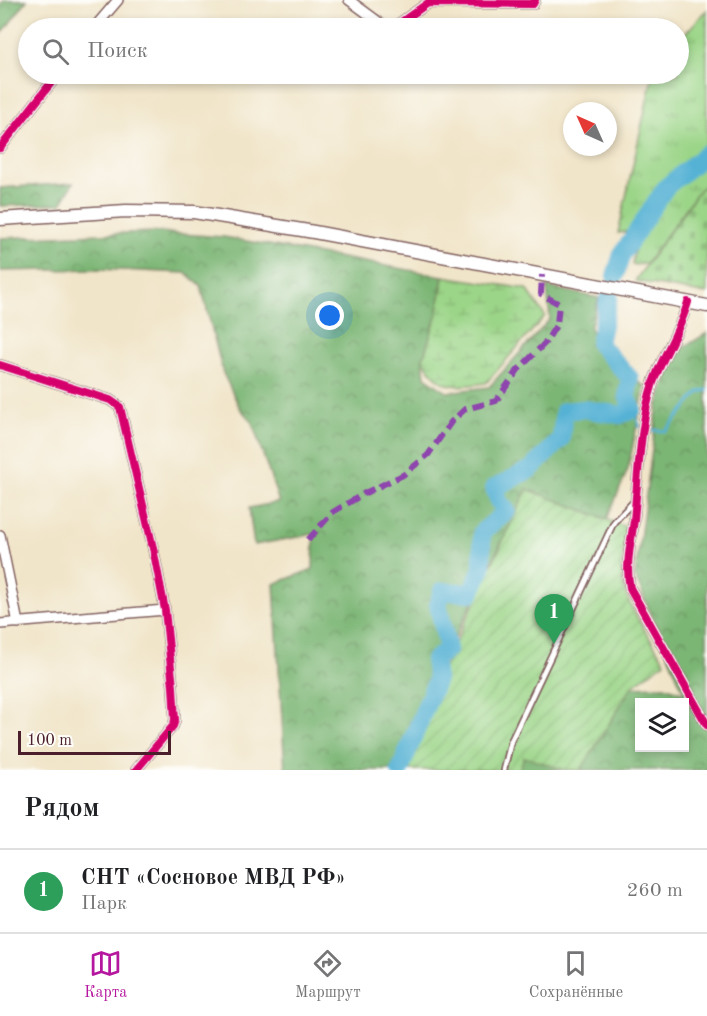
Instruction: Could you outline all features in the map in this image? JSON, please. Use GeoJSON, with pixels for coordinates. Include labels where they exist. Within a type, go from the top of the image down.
{"type":"FeatureCollection","features":[{"type":"Feature","properties":{"kind":"main road"},"geometry":{"type":"LineString","coordinates":[[0,219],[126,211],[194,212],[314,232],[707,306]]}},
{"type":"Feature","properties":{"kind":"street"},"geometry":{"type":"LineString","coordinates":[[103,18],[118,0]]}},
{"type":"Feature","properties":{"kind":"street"},"geometry":{"type":"LineString","coordinates":[[350,0],[374,18]]}},
{"type":"Feature","properties":{"kind":"street"},"geometry":{"type":"LineString","coordinates":[[407,18],[428,3],[533,4],[535,0]]}},
{"type":"Feature","properties":{"kind":"street"},"geometry":{"type":"LineString","coordinates":[[0,148],[50,84]]}},
{"type":"Feature","properties":{"kind":"street"},"geometry":{"type":"LineString","coordinates":[[687,302],[678,330],[657,374],[650,395],[627,566],[630,588],[707,725]]}},
{"type":"Feature","properties":{"kind":"street"},"geometry":{"type":"LineString","coordinates":[[0,365],[110,400],[120,407],[165,610],[175,720],[157,748],[136,770]]}},
{"type":"Feature","properties":{"kind":"street"},"geometry":{"type":"LineString","coordinates":[[0,535],[18,622]]}},
{"type":"Feature","properties":{"kind":"street"},"geometry":{"type":"LineString","coordinates":[[0,624],[165,610]]}},
{"type":"Feature","properties":{"kind":"lane"},"geometry":{"type":"LineString","coordinates":[[504,770],[511,741],[614,522],[634,501]]}},
{"type":"Feature","properties":{"kind":"green space"},"geometry":{"type":"Polygon","coordinates":[[[5,0],[27,0],[0,36],[0,5],[5,0]]]}},
{"type":"Feature","properties":{"kind":"green space"},"geometry":{"type":"Polygon","coordinates":[[[707,10],[707,184],[700,189],[646,264],[632,265],[638,230],[618,233],[651,84],[689,84],[689,29],[707,10]]]}},
{"type":"Feature","properties":{"kind":"green space"},"geometry":{"type":"Polygon","coordinates":[[[73,183],[61,204],[0,206],[0,188],[73,183]]]}},
{"type":"Feature","properties":{"kind":"green space"},"geometry":{"type":"Polygon","coordinates":[[[707,184],[707,294],[635,281],[700,189],[707,184]]]}},
{"type":"Feature","properties":{"kind":"green space"},"geometry":{"type":"Polygon","coordinates":[[[154,232],[224,237],[443,276],[438,311],[423,359],[425,377],[447,392],[489,387],[550,319],[547,287],[599,298],[590,327],[603,359],[645,386],[628,469],[607,519],[527,490],[423,703],[404,770],[285,770],[274,584],[313,569],[314,534],[254,545],[249,508],[279,502],[252,422],[240,408],[223,373],[201,286],[185,273],[98,269],[0,271],[0,238],[154,232]]]}},
{"type":"Feature","properties":{"kind":"green space"},"geometry":{"type":"Polygon","coordinates":[[[443,276],[527,289],[545,316],[486,383],[456,386],[442,382],[423,359],[438,311],[443,276]]]}},
{"type":"Feature","properties":{"kind":"green space"},"geometry":{"type":"Polygon","coordinates":[[[707,333],[707,770],[512,770],[514,763],[624,687],[665,686],[684,693],[635,576],[658,405],[675,353],[707,333]]]}},
{"type":"Feature","properties":{"kind":"green space"},"geometry":{"type":"Polygon","coordinates":[[[527,489],[629,528],[621,564],[625,593],[665,662],[632,686],[581,770],[565,770],[524,757],[519,770],[396,770],[527,489]]]}},
{"type":"Feature","properties":{"kind":"waterway"},"geometry":{"type":"LineString","coordinates":[[615,276],[622,254],[666,187],[707,153]]}},
{"type":"Feature","properties":{"kind":"waterway"},"geometry":{"type":"LineString","coordinates":[[400,770],[437,679],[434,660],[448,649],[438,604],[442,591],[471,593],[482,568],[482,532],[507,511],[499,502],[494,488],[531,469],[561,439],[564,411],[584,409],[620,415],[633,409],[627,396],[630,378],[599,344],[609,296]]}},
{"type":"Feature","properties":{"kind":"waterway"},"geometry":{"type":"LineString","coordinates":[[653,430],[666,431],[699,392],[707,390]]}},
{"type":"Feature","properties":{"kind":"waterway"},"geometry":{"type":"LineString","coordinates":[[633,409],[640,427]]}},
{"type":"Feature","properties":{"kind":"marked path"},"geometry":{"type":"LineString","coordinates":[[308,540],[333,512],[365,493],[403,475],[428,455],[451,422],[465,409],[496,401],[518,370],[545,343],[557,324],[559,304],[541,294],[542,275]]}},
{"type":"Feature","properties":{"kind":"cycle path"},"geometry":{"type":"LineString","coordinates":[[407,18],[428,3],[533,4],[535,0]]}},
{"type":"Feature","properties":{"kind":"cycle path"},"geometry":{"type":"LineString","coordinates":[[0,148],[50,84]]}},
{"type":"Feature","properties":{"kind":"cycle path"},"geometry":{"type":"LineString","coordinates":[[688,302],[681,323],[653,383],[645,415],[628,571],[630,588],[707,725]]}},
{"type":"Feature","properties":{"kind":"cycle path"},"geometry":{"type":"LineString","coordinates":[[0,365],[110,400],[120,407],[165,610],[175,720],[173,726],[136,770]]}},
{"type":"Feature","properties":{"kind":"place","name":"СНТ «Сосновое МВД РФ»"},"geometry":{"type":"Point","coordinates":[554,644]}}]}
